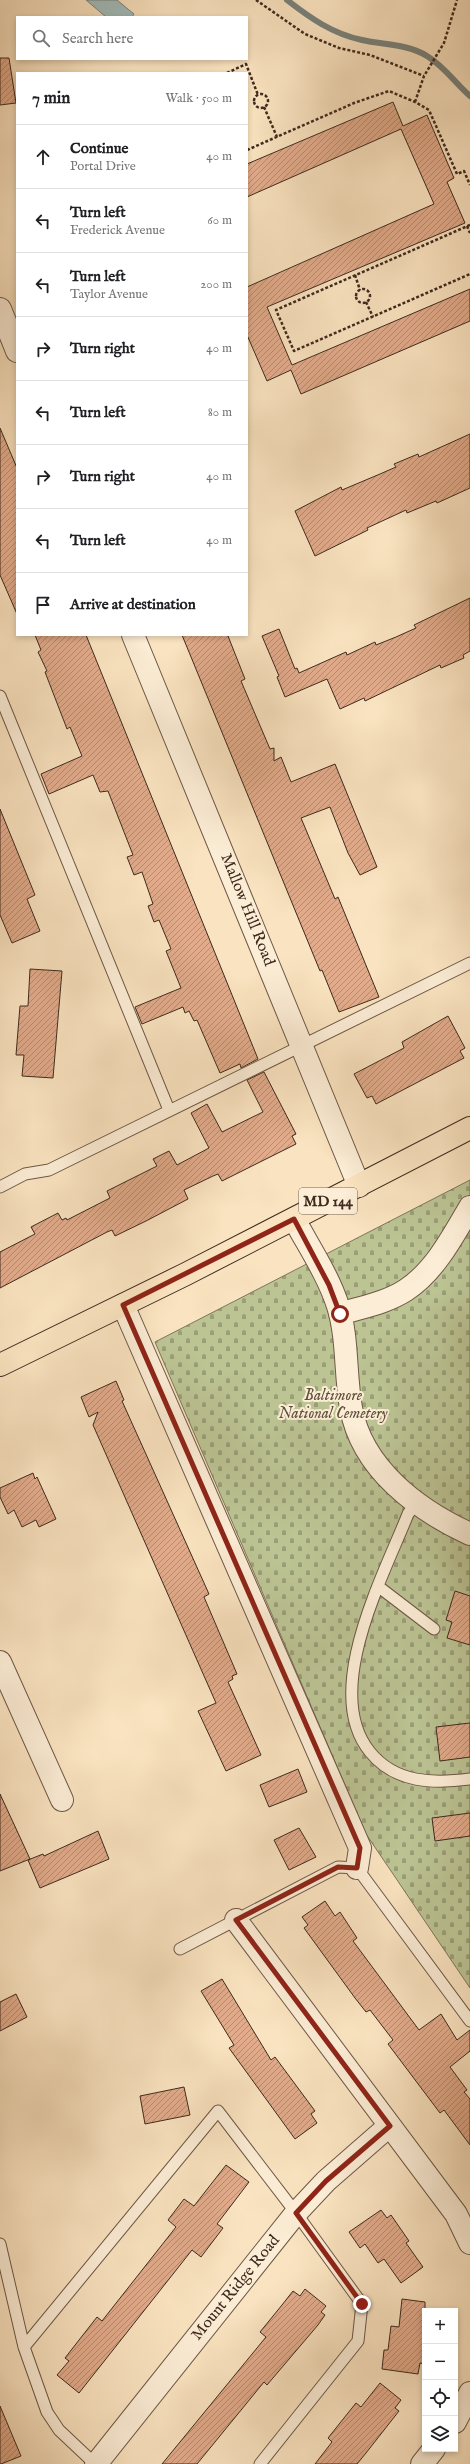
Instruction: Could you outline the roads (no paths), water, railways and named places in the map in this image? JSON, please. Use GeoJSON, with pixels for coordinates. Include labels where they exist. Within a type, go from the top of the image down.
{"type":"FeatureCollection","features":[{"type":"Feature","properties":{"kind":"main road","name":"MD 144"},"geometry":{"type":"LineString","coordinates":[[0,1365],[294,1219],[470,1128]]}},
{"type":"Feature","properties":{"kind":"street"},"geometry":{"type":"LineString","coordinates":[[0,309],[16,349]]}},
{"type":"Feature","properties":{"kind":"street","name":"Mallow Hill Road"},"geometry":{"type":"LineString","coordinates":[[133,636],[303,1045],[359,1186]]}},
{"type":"Feature","properties":{"kind":"street"},"geometry":{"type":"LineString","coordinates":[[340,1314],[386,1300],[406,1289],[422,1276],[450,1242],[470,1208]]}},
{"type":"Feature","properties":{"kind":"street"},"geometry":{"type":"LineString","coordinates":[[294,1219],[329,1285],[340,1314],[352,1408],[359,1433],[384,1472],[415,1504],[438,1519],[470,1534]]}},
{"type":"Feature","properties":{"kind":"street"},"geometry":{"type":"LineString","coordinates":[[123,1305],[360,1848],[357,1868]]}},
{"type":"Feature","properties":{"kind":"street"},"geometry":{"type":"LineString","coordinates":[[0,1662],[62,1800]]}},
{"type":"Feature","properties":{"kind":"street"},"geometry":{"type":"LineString","coordinates":[[236,1920],[456,2214],[470,2243]]}},
{"type":"Feature","properties":{"kind":"street","name":"Mount Ridge Road"},"geometry":{"type":"LineString","coordinates":[[95,2464],[296,2213],[326,2181],[390,2126]]}},
{"type":"Feature","properties":{"kind":"street"},"geometry":{"type":"LineString","coordinates":[[458,2416],[470,2393]]}},
{"type":"Feature","properties":{"kind":"street"},"geometry":{"type":"LineString","coordinates":[[422,2464],[432,2452]]}},
{"type":"Feature","properties":{"kind":"lane"},"geometry":{"type":"LineString","coordinates":[[0,696],[169,1110]]}},
{"type":"Feature","properties":{"kind":"lane"},"geometry":{"type":"LineString","coordinates":[[0,1187],[25,1174],[49,1170],[470,963]]}},
{"type":"Feature","properties":{"kind":"lane"},"geometry":{"type":"LineString","coordinates":[[415,1504],[408,1514],[360,1635],[352,1668],[351,1699],[359,1733],[365,1746],[378,1763],[399,1776],[447,1782],[470,1779]]}},
{"type":"Feature","properties":{"kind":"lane"},"geometry":{"type":"LineString","coordinates":[[379,1587],[434,1629]]}},
{"type":"Feature","properties":{"kind":"lane"},"geometry":{"type":"LineString","coordinates":[[180,1949],[338,1867],[357,1868],[470,2021]]}},
{"type":"Feature","properties":{"kind":"lane"},"geometry":{"type":"LineString","coordinates":[[24,2347],[218,2112],[296,2213],[362,2304],[358,2341],[260,2464]]}},
{"type":"Feature","properties":{"kind":"lane"},"geometry":{"type":"LineString","coordinates":[[0,2244],[24,2347],[47,2412],[59,2430],[95,2464]]}},
{"type":"Feature","properties":{"kind":"water"},"geometry":{"type":"Polygon","coordinates":[[[86,0],[117,0],[134,14],[133,16],[105,16],[86,0]]]}},
{"type":"Feature","properties":{"kind":"waterway"},"geometry":{"type":"LineString","coordinates":[[287,0],[313,19],[341,34],[362,40],[404,47],[420,52],[445,70],[470,96]]}},
{"type":"Feature","properties":{"kind":"park label","name":"Baltimore National Cemetery"},"geometry":{"type":"Point","coordinates":[333,1405]}}]}
